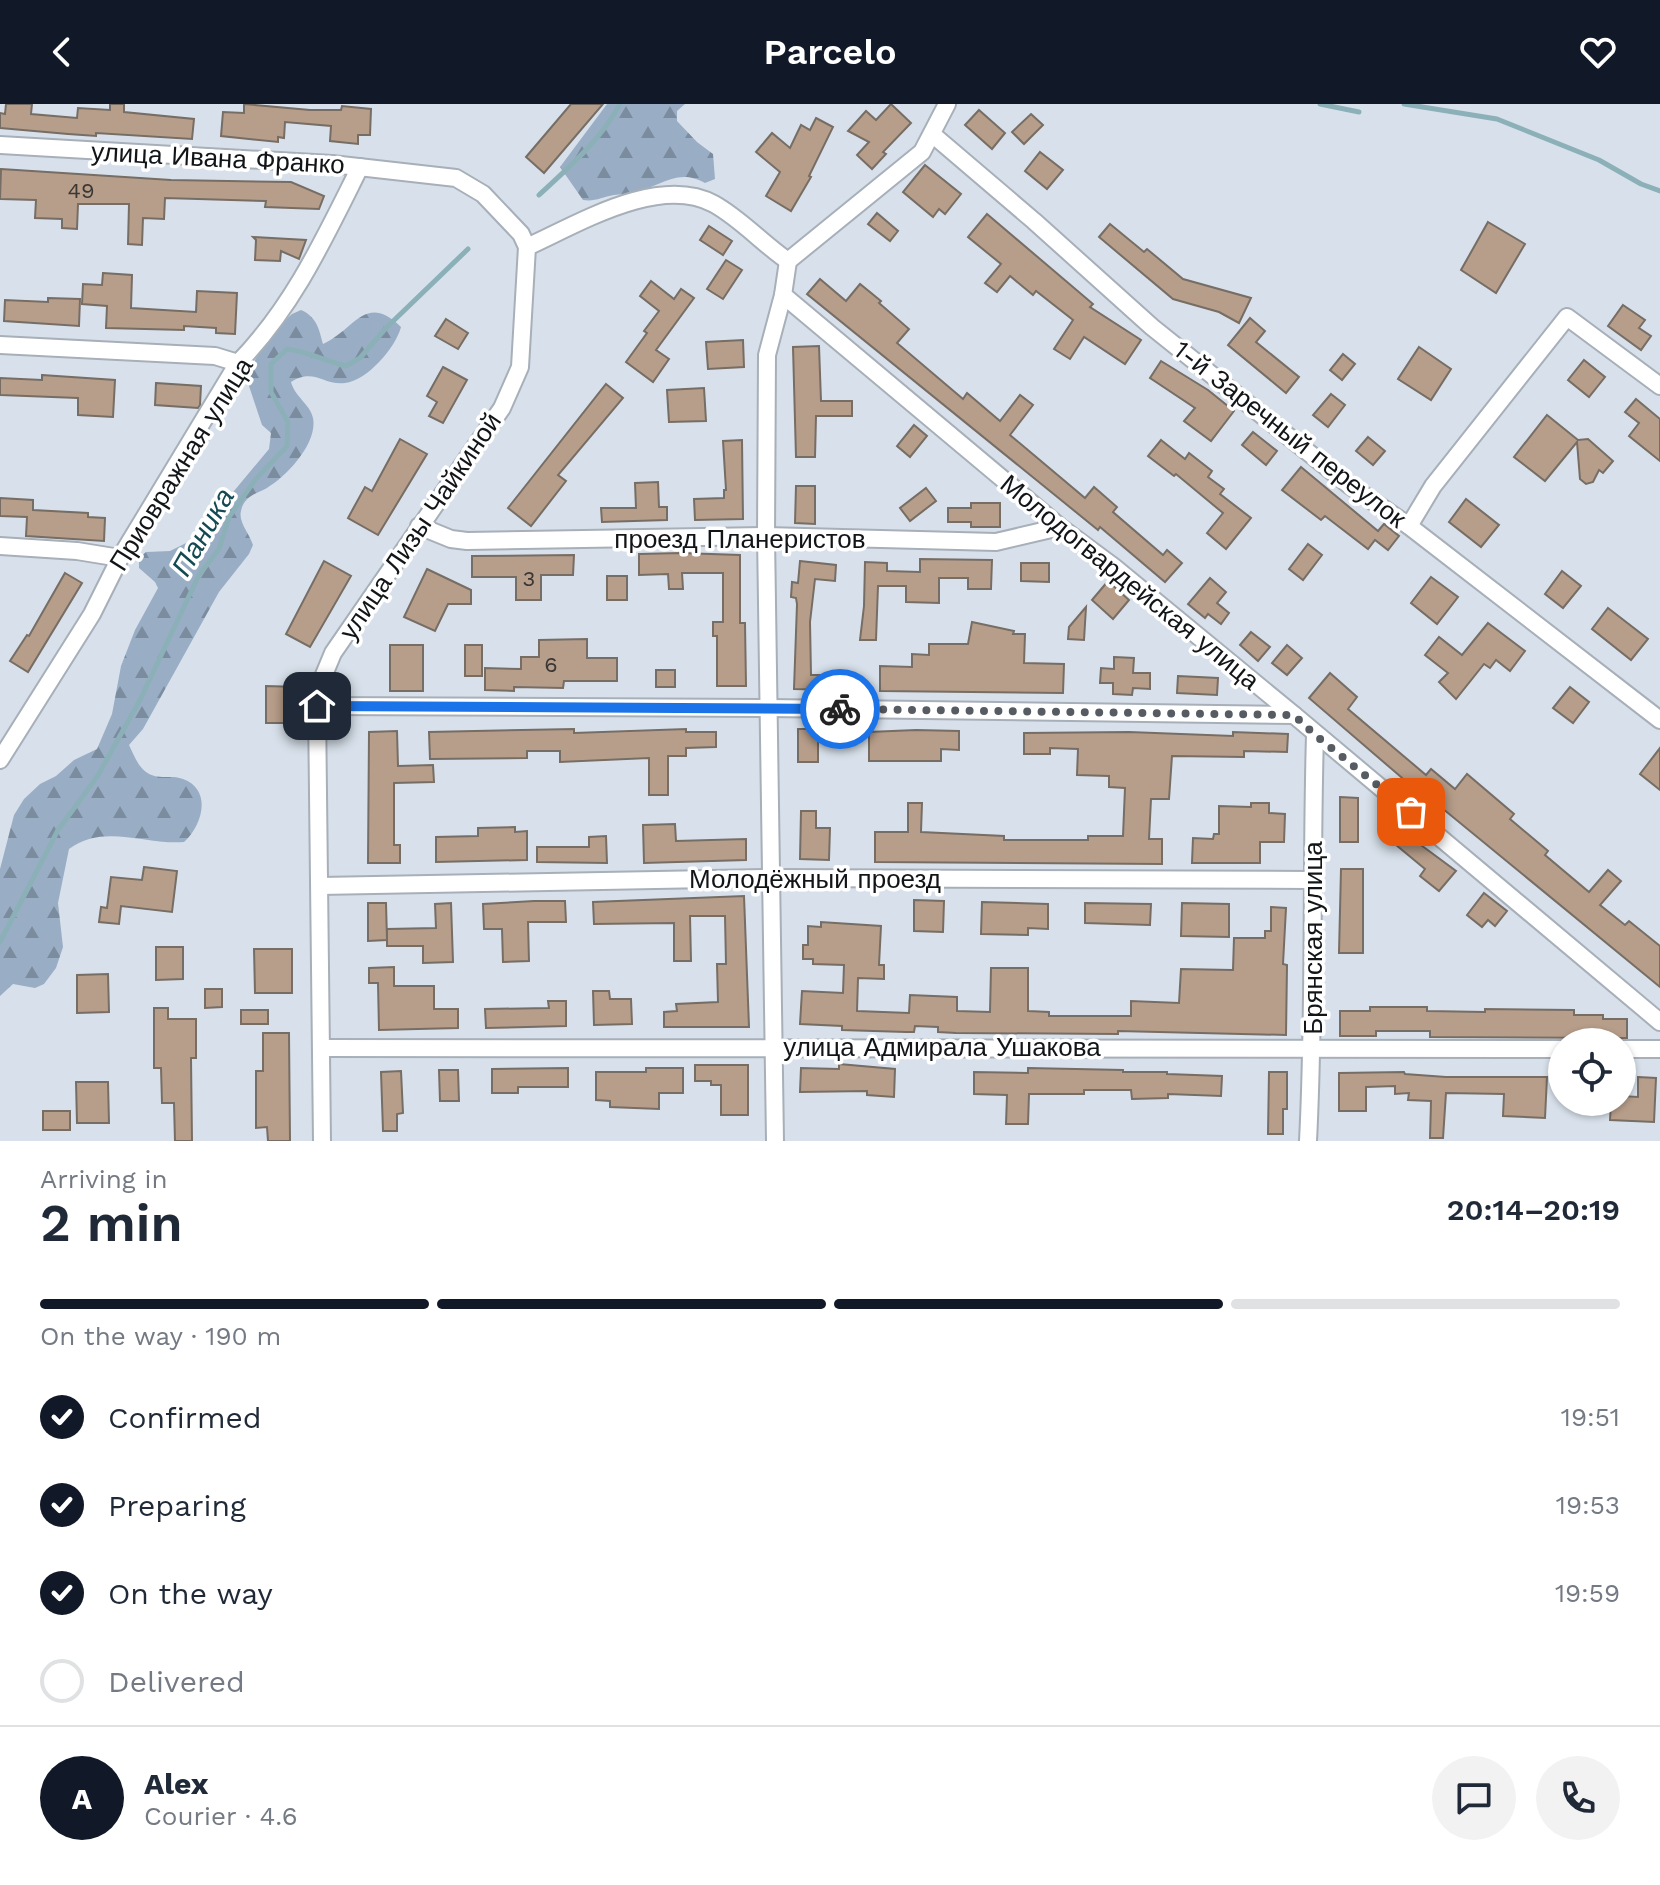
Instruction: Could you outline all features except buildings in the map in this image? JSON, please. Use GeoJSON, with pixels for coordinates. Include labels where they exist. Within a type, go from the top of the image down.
{"type":"FeatureCollection","features":[{"type":"Feature","properties":{"kind":"street"},"geometry":{"type":"LineString","coordinates":[[775,1141],[766,536],[767,355],[783,295],[788,261],[922,152],[947,104]]}},
{"type":"Feature","properties":{"kind":"street","name":"1-й Заречный переулок"},"geometry":{"type":"LineString","coordinates":[[932,134],[1152,327],[1349,485],[1409,526],[1660,720]]}},
{"type":"Feature","properties":{"kind":"street","name":"улица Ивана Франко"},"geometry":{"type":"LineString","coordinates":[[0,145],[436,174],[456,178],[483,194],[521,234],[527,247]]}},
{"type":"Feature","properties":{"kind":"street","name":"Приовражная улица"},"geometry":{"type":"LineString","coordinates":[[0,760],[92,614],[120,558],[238,363],[263,338],[291,299],[360,167]]}},
{"type":"Feature","properties":{"kind":"street"},"geometry":{"type":"LineString","coordinates":[[527,247],[617,206],[654,196],[683,194],[713,203],[788,261]]}},
{"type":"Feature","properties":{"kind":"street","name":"улица Лизы Чайкиной"},"geometry":{"type":"LineString","coordinates":[[322,1141],[317,706],[321,682],[333,653],[502,408],[520,367],[527,247]]}},
{"type":"Feature","properties":{"kind":"street","name":"Молодогвардейская улица"},"geometry":{"type":"LineString","coordinates":[[783,295],[1060,527],[1114,567],[1459,851],[1660,1022]]}},
{"type":"Feature","properties":{"kind":"street"},"geometry":{"type":"LineString","coordinates":[[1409,526],[1433,486],[1567,317],[1660,386]]}},
{"type":"Feature","properties":{"kind":"street"},"geometry":{"type":"LineString","coordinates":[[0,345],[215,356],[238,363]]}},
{"type":"Feature","properties":{"kind":"street","name":"проезд Планеристов"},"geometry":{"type":"LineString","coordinates":[[419,526],[451,539],[467,541],[766,536],[996,542],[1060,527]]}},
{"type":"Feature","properties":{"kind":"street"},"geometry":{"type":"LineString","coordinates":[[0,546],[77,551],[120,558]]}},
{"type":"Feature","properties":{"kind":"street"},"geometry":{"type":"LineString","coordinates":[[317,706],[1294,715]]}},
{"type":"Feature","properties":{"kind":"street","name":"Брянская улица"},"geometry":{"type":"LineString","coordinates":[[1308,1141],[1313,1049],[1311,880],[1315,735]]}},
{"type":"Feature","properties":{"kind":"street","name":"Молодёжный проезд"},"geometry":{"type":"LineString","coordinates":[[320,886],[770,878],[1311,880]]}},
{"type":"Feature","properties":{"kind":"street","name":"улица Адмирала Ушакова"},"geometry":{"type":"LineString","coordinates":[[322,1048],[1548,1049]]}},
{"type":"Feature","properties":{"kind":"street"},"geometry":{"type":"LineString","coordinates":[[1636,1049],[1660,1049]]}},
{"type":"Feature","properties":{"kind":"green space"},"geometry":{"type":"Polygon","coordinates":[[[607,104],[685,104],[677,111],[677,121],[713,154],[715,179],[705,183],[686,177],[677,178],[631,194],[583,200],[560,167],[607,104]]]}},
{"type":"Feature","properties":{"kind":"green space"},"geometry":{"type":"Polygon","coordinates":[[[301,310],[314,320],[323,344],[369,313],[389,317],[401,327],[379,362],[354,381],[338,383],[306,376],[291,382],[313,418],[311,438],[283,476],[245,502],[241,515],[253,545],[249,554],[219,592],[143,729],[129,745],[146,772],[183,779],[192,784],[201,800],[200,818],[184,842],[110,836],[82,841],[69,849],[58,903],[63,947],[56,968],[44,984],[35,988],[13,984],[0,996],[0,869],[14,815],[24,799],[40,784],[56,776],[74,760],[97,749],[112,714],[121,666],[135,630],[158,588],[139,568],[139,558],[146,552],[170,551],[194,539],[269,449],[271,433],[262,425],[247,380],[269,335],[301,310]]]}},
{"type":"Feature","properties":{"kind":"waterway","name":"Паника"},"geometry":{"type":"LineString","coordinates":[[539,195],[593,142],[620,104]]}},
{"type":"Feature","properties":{"kind":"waterway"},"geometry":{"type":"LineString","coordinates":[[1320,104],[1359,112]]}},
{"type":"Feature","properties":{"kind":"waterway"},"geometry":{"type":"LineString","coordinates":[[1404,104],[1497,119],[1599,160],[1660,191]]}},
{"type":"Feature","properties":{"kind":"waterway","name":"Паника"},"geometry":{"type":"LineString","coordinates":[[0,942],[58,830],[97,777],[140,700],[199,575],[219,549],[229,517],[255,480],[287,446],[288,422],[271,392],[271,364],[287,349],[346,366],[360,358],[386,328],[468,249]]}},
{"type":"Feature","properties":{"kind":"way so far"},"geometry":{"type":"LineString","coordinates":[[840,709],[1294,715],[1411,812]]}},
{"type":"Feature","properties":{"kind":"route"},"geometry":{"type":"LineString","coordinates":[[317,706],[840,709]]}}]}
